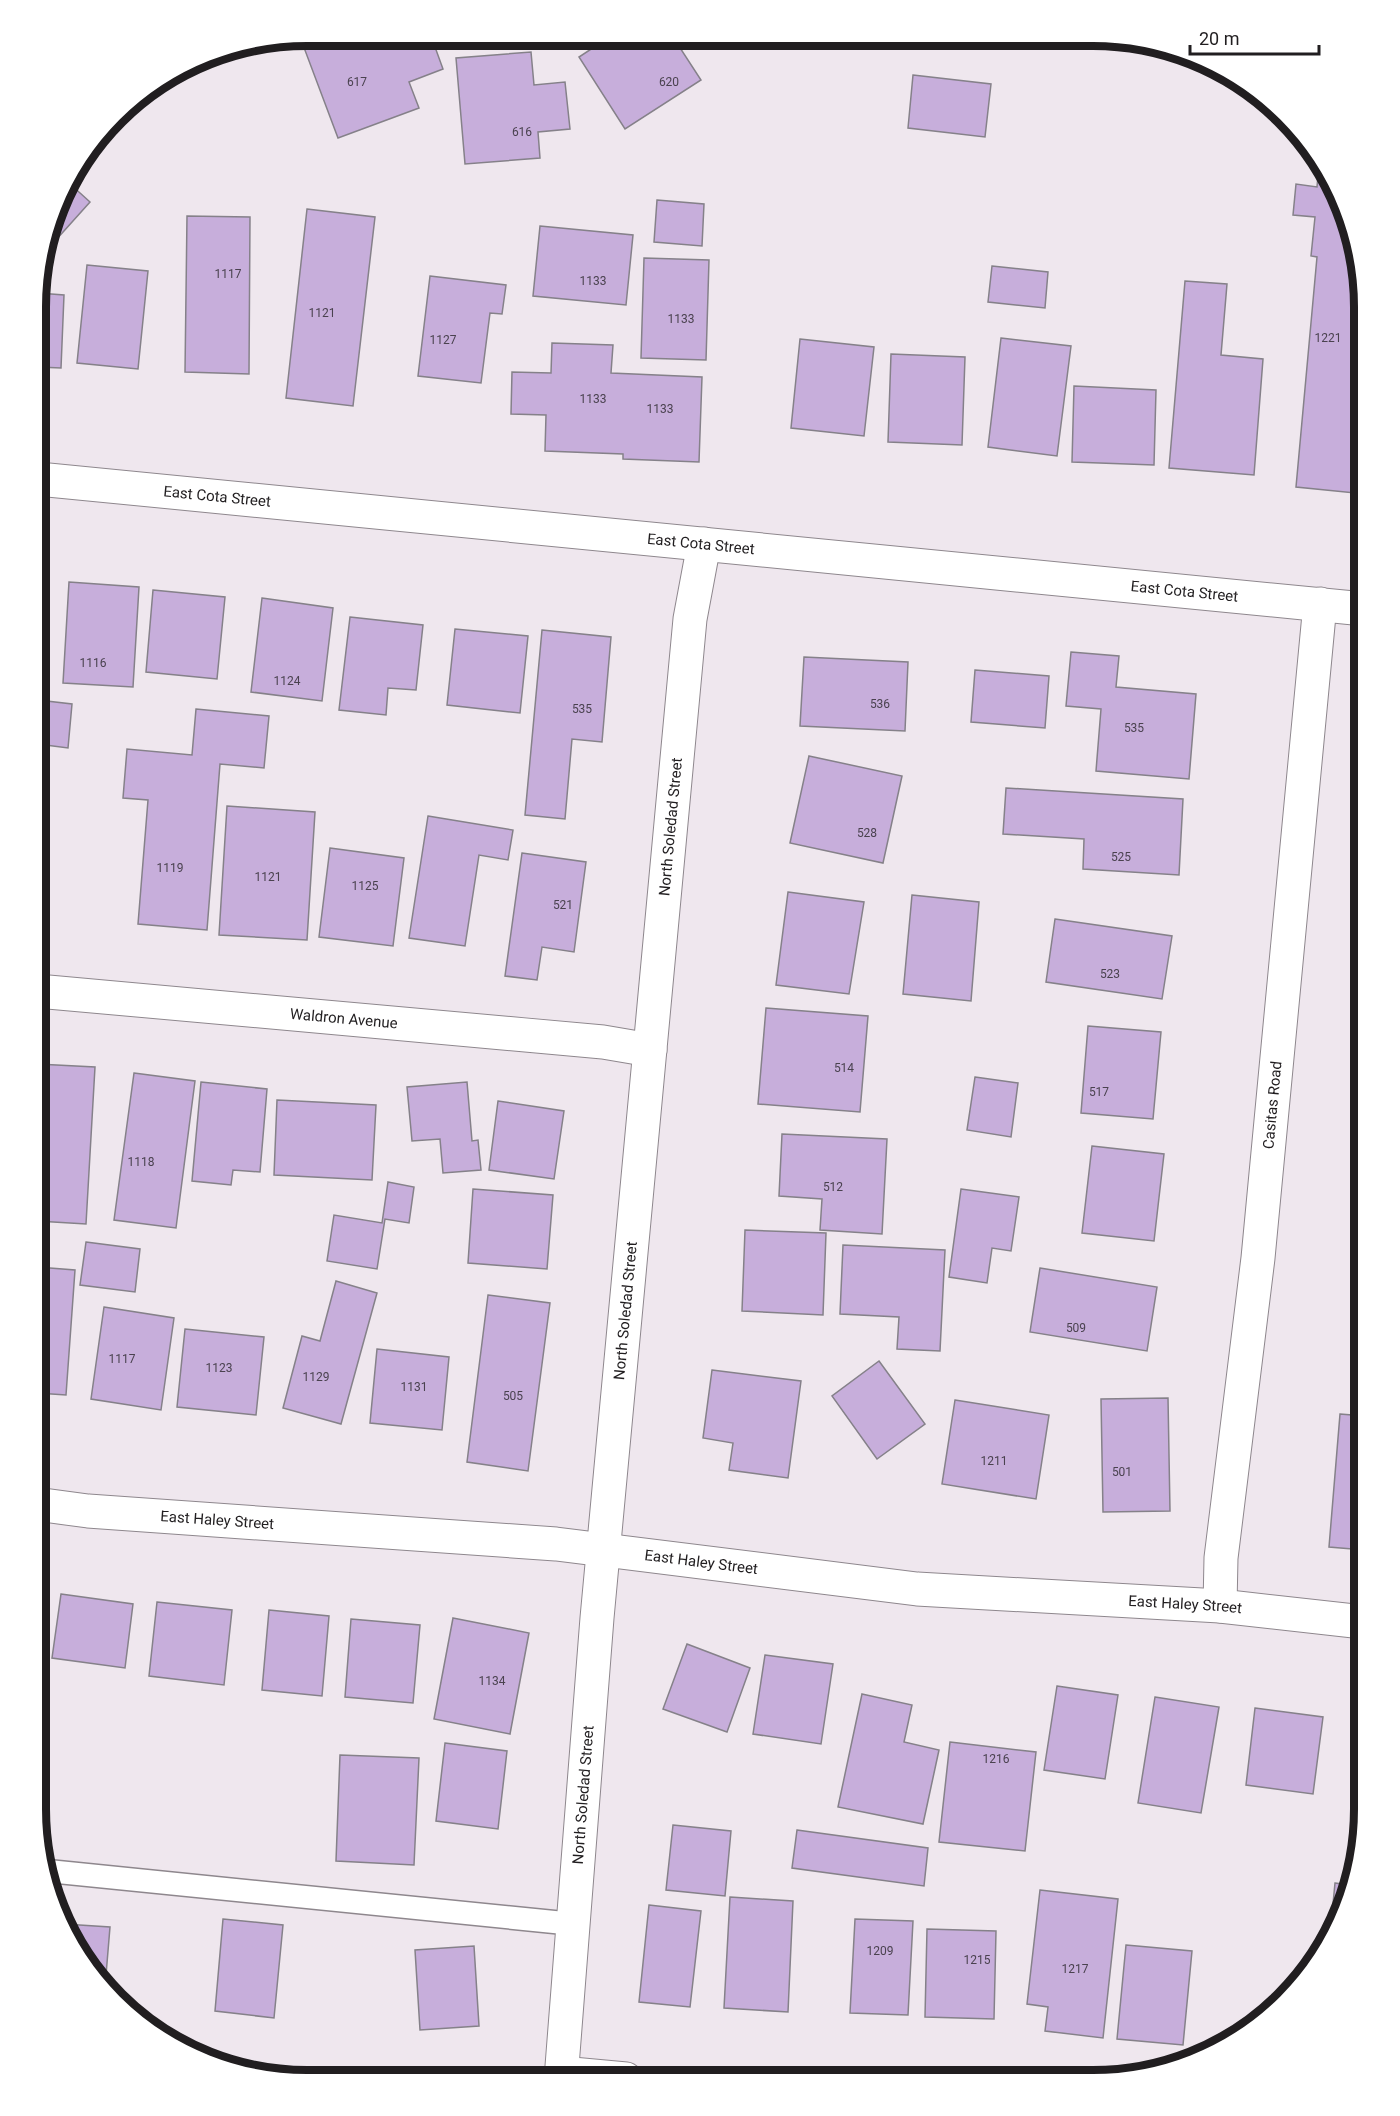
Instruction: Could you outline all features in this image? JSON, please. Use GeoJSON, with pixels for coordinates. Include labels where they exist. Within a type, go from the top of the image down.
{"type":"FeatureCollection","features":[{"type":"Feature","properties":{"kind":"street","name":"East Cota Street"},"geometry":{"type":"LineString","coordinates":[[46,480],[1354,608]]}},
{"type":"Feature","properties":{"kind":"street","name":"North Soledad Street"},"geometry":{"type":"LineString","coordinates":[[562,2070],[597,1618],[690,619],[704,544]]}},
{"type":"Feature","properties":{"kind":"street","name":"Casitas Road"},"geometry":{"type":"LineString","coordinates":[[1220,1606],[1221,1558],[1258,1258],[1320,604]]}},
{"type":"Feature","properties":{"kind":"street","name":"Waldron Avenue"},"geometry":{"type":"LineString","coordinates":[[46,992],[603,1042],[650,1050]]}},
{"type":"Feature","properties":{"kind":"street","name":"East Haley Street"},"geometry":{"type":"LineString","coordinates":[[46,1505],[88,1511],[556,1544],[917,1589],[1220,1606],[1354,1621]]}},
{"type":"Feature","properties":{"kind":"lane"},"geometry":{"type":"LineString","coordinates":[[54,1872],[574,1924]]}},
{"type":"Feature","properties":{"kind":"building"},"geometry":{"type":"Polygon","coordinates":[[[303,46],[435,46],[443,69],[409,82],[419,108],[338,138],[303,46]]]}},
{"type":"Feature","properties":{"kind":"building"},"geometry":{"type":"Polygon","coordinates":[[[596,46],[679,46],[701,80],[625,129],[579,57],[596,46]]]}},
{"type":"Feature","properties":{"kind":"building"},"geometry":{"type":"Polygon","coordinates":[[[531,52],[534,85],[565,82],[570,129],[538,132],[540,158],[465,164],[456,58],[531,52]]]}},
{"type":"Feature","properties":{"kind":"building"},"geometry":{"type":"Polygon","coordinates":[[[913,75],[991,84],[985,137],[908,128],[913,75]]]}},
{"type":"Feature","properties":{"kind":"building"},"geometry":{"type":"Polygon","coordinates":[[[1318,177],[1327,192],[1340,224],[1351,274],[1354,308],[1354,493],[1296,487],[1317,257],[1311,256],[1315,217],[1293,215],[1296,184],[1317,187],[1318,177]]]}},
{"type":"Feature","properties":{"kind":"building"},"geometry":{"type":"Polygon","coordinates":[[[75,189],[90,202],[55,241],[75,189]]]}},
{"type":"Feature","properties":{"kind":"building"},"geometry":{"type":"Polygon","coordinates":[[[657,200],[704,204],[702,246],[654,242],[657,200]]]}},
{"type":"Feature","properties":{"kind":"building"},"geometry":{"type":"Polygon","coordinates":[[[307,209],[375,217],[353,406],[286,398],[307,209]]]}},
{"type":"Feature","properties":{"kind":"building"},"geometry":{"type":"Polygon","coordinates":[[[187,216],[250,217],[249,374],[185,372],[187,216]]]}},
{"type":"Feature","properties":{"kind":"building"},"geometry":{"type":"Polygon","coordinates":[[[540,226],[633,235],[626,305],[533,296],[540,226]]]}},
{"type":"Feature","properties":{"kind":"building"},"geometry":{"type":"Polygon","coordinates":[[[644,258],[709,260],[706,360],[641,358],[644,258]]]}},
{"type":"Feature","properties":{"kind":"building"},"geometry":{"type":"Polygon","coordinates":[[[87,265],[148,271],[138,369],[77,363],[87,265]]]}},
{"type":"Feature","properties":{"kind":"building"},"geometry":{"type":"Polygon","coordinates":[[[992,266],[1048,272],[1045,308],[988,302],[992,266]]]}},
{"type":"Feature","properties":{"kind":"building"},"geometry":{"type":"Polygon","coordinates":[[[430,276],[506,285],[502,314],[490,313],[481,383],[418,376],[430,276]]]}},
{"type":"Feature","properties":{"kind":"building"},"geometry":{"type":"Polygon","coordinates":[[[1185,281],[1227,284],[1221,355],[1263,359],[1254,475],[1169,468],[1185,281]]]}},
{"type":"Feature","properties":{"kind":"building"},"geometry":{"type":"Polygon","coordinates":[[[47,294],[64,295],[61,368],[46,367],[47,294]]]}},
{"type":"Feature","properties":{"kind":"building"},"geometry":{"type":"Polygon","coordinates":[[[1001,338],[1071,346],[1057,456],[988,447],[1001,338]]]}},
{"type":"Feature","properties":{"kind":"building"},"geometry":{"type":"Polygon","coordinates":[[[800,339],[874,347],[864,436],[791,428],[800,339]]]}},
{"type":"Feature","properties":{"kind":"building"},"geometry":{"type":"Polygon","coordinates":[[[552,343],[613,345],[611,373],[702,377],[699,462],[623,459],[623,454],[545,451],[546,415],[511,414],[512,372],[551,373],[552,343]]]}},
{"type":"Feature","properties":{"kind":"building"},"geometry":{"type":"Polygon","coordinates":[[[891,354],[965,357],[962,445],[888,442],[891,354]]]}},
{"type":"Feature","properties":{"kind":"building"},"geometry":{"type":"Polygon","coordinates":[[[1074,386],[1156,390],[1154,465],[1072,462],[1074,386]]]}},
{"type":"Feature","properties":{"kind":"building"},"geometry":{"type":"Polygon","coordinates":[[[69,582],[139,587],[133,687],[63,683],[69,582]]]}},
{"type":"Feature","properties":{"kind":"building"},"geometry":{"type":"Polygon","coordinates":[[[153,590],[225,597],[217,679],[146,672],[153,590]]]}},
{"type":"Feature","properties":{"kind":"building"},"geometry":{"type":"Polygon","coordinates":[[[262,598],[333,608],[322,701],[251,692],[262,598]]]}},
{"type":"Feature","properties":{"kind":"building"},"geometry":{"type":"Polygon","coordinates":[[[350,617],[423,625],[416,690],[388,688],[386,715],[339,710],[350,617]]]}},
{"type":"Feature","properties":{"kind":"building"},"geometry":{"type":"Polygon","coordinates":[[[455,629],[528,636],[520,713],[447,705],[455,629]]]}},
{"type":"Feature","properties":{"kind":"building"},"geometry":{"type":"Polygon","coordinates":[[[542,630],[611,637],[602,742],[572,739],[565,819],[525,815],[542,630]]]}},
{"type":"Feature","properties":{"kind":"building"},"geometry":{"type":"Polygon","coordinates":[[[1071,652],[1119,656],[1116,687],[1196,694],[1189,779],[1096,771],[1101,709],[1066,706],[1071,652]]]}},
{"type":"Feature","properties":{"kind":"building"},"geometry":{"type":"Polygon","coordinates":[[[804,657],[908,662],[905,731],[800,726],[804,657]]]}},
{"type":"Feature","properties":{"kind":"building"},"geometry":{"type":"Polygon","coordinates":[[[975,670],[1049,676],[1045,728],[971,722],[975,670]]]}},
{"type":"Feature","properties":{"kind":"building"},"geometry":{"type":"Polygon","coordinates":[[[46,701],[72,704],[68,748],[46,745],[46,701]]]}},
{"type":"Feature","properties":{"kind":"building"},"geometry":{"type":"Polygon","coordinates":[[[196,709],[269,716],[264,768],[220,764],[207,930],[138,924],[148,800],[123,798],[127,749],[192,755],[196,709]]]}},
{"type":"Feature","properties":{"kind":"building"},"geometry":{"type":"Polygon","coordinates":[[[809,756],[902,776],[883,863],[790,843],[809,756]]]}},
{"type":"Feature","properties":{"kind":"building"},"geometry":{"type":"Polygon","coordinates":[[[1006,788],[1183,799],[1179,875],[1083,869],[1084,839],[1003,834],[1006,788]]]}},
{"type":"Feature","properties":{"kind":"building"},"geometry":{"type":"Polygon","coordinates":[[[227,806],[315,812],[307,940],[219,935],[227,806]]]}},
{"type":"Feature","properties":{"kind":"building"},"geometry":{"type":"Polygon","coordinates":[[[428,816],[513,830],[508,860],[479,855],[465,946],[409,938],[428,816]]]}},
{"type":"Feature","properties":{"kind":"building"},"geometry":{"type":"Polygon","coordinates":[[[330,848],[404,858],[393,946],[319,937],[330,848]]]}},
{"type":"Feature","properties":{"kind":"building"},"geometry":{"type":"Polygon","coordinates":[[[522,853],[586,862],[574,952],[542,947],[537,980],[505,976],[522,853]]]}},
{"type":"Feature","properties":{"kind":"building"},"geometry":{"type":"Polygon","coordinates":[[[788,892],[864,902],[849,994],[776,985],[788,892]]]}},
{"type":"Feature","properties":{"kind":"building"},"geometry":{"type":"Polygon","coordinates":[[[912,895],[979,902],[971,1001],[903,994],[912,895]]]}},
{"type":"Feature","properties":{"kind":"building"},"geometry":{"type":"Polygon","coordinates":[[[1055,919],[1172,936],[1162,999],[1046,982],[1055,919]]]}},
{"type":"Feature","properties":{"kind":"building"},"geometry":{"type":"Polygon","coordinates":[[[766,1008],[868,1016],[860,1112],[758,1104],[766,1008]]]}},
{"type":"Feature","properties":{"kind":"building"},"geometry":{"type":"Polygon","coordinates":[[[1088,1026],[1161,1032],[1153,1119],[1081,1113],[1088,1026]]]}},
{"type":"Feature","properties":{"kind":"building"},"geometry":{"type":"Polygon","coordinates":[[[46,1064],[95,1067],[86,1224],[46,1222],[46,1064]]]}},
{"type":"Feature","properties":{"kind":"building"},"geometry":{"type":"Polygon","coordinates":[[[134,1073],[195,1081],[176,1228],[114,1220],[134,1073]]]}},
{"type":"Feature","properties":{"kind":"building"},"geometry":{"type":"Polygon","coordinates":[[[975,1077],[1018,1083],[1011,1137],[967,1130],[975,1077]]]}},
{"type":"Feature","properties":{"kind":"building"},"geometry":{"type":"Polygon","coordinates":[[[201,1082],[267,1089],[260,1172],[233,1170],[231,1185],[192,1181],[201,1082]]]}},
{"type":"Feature","properties":{"kind":"building"},"geometry":{"type":"Polygon","coordinates":[[[467,1082],[472,1141],[478,1140],[481,1170],[443,1173],[440,1139],[412,1141],[407,1087],[467,1082]]]}},
{"type":"Feature","properties":{"kind":"building"},"geometry":{"type":"Polygon","coordinates":[[[277,1100],[376,1105],[372,1180],[274,1175],[277,1100]]]}},
{"type":"Feature","properties":{"kind":"building"},"geometry":{"type":"Polygon","coordinates":[[[498,1101],[564,1111],[554,1179],[489,1170],[498,1101]]]}},
{"type":"Feature","properties":{"kind":"building"},"geometry":{"type":"Polygon","coordinates":[[[782,1134],[887,1139],[882,1234],[820,1230],[822,1199],[779,1196],[782,1134]]]}},
{"type":"Feature","properties":{"kind":"building"},"geometry":{"type":"Polygon","coordinates":[[[1092,1146],[1164,1154],[1154,1241],[1082,1233],[1092,1146]]]}},
{"type":"Feature","properties":{"kind":"building"},"geometry":{"type":"Polygon","coordinates":[[[388,1182],[414,1187],[409,1223],[385,1219],[377,1269],[327,1261],[334,1215],[382,1223],[388,1182]]]}},
{"type":"Feature","properties":{"kind":"building"},"geometry":{"type":"Polygon","coordinates":[[[473,1189],[553,1195],[547,1269],[468,1263],[473,1189]]]}},
{"type":"Feature","properties":{"kind":"building"},"geometry":{"type":"Polygon","coordinates":[[[961,1189],[1019,1197],[1011,1251],[992,1248],[987,1283],[949,1277],[961,1189]]]}},
{"type":"Feature","properties":{"kind":"building"},"geometry":{"type":"Polygon","coordinates":[[[745,1230],[826,1233],[823,1315],[742,1311],[745,1230]]]}},
{"type":"Feature","properties":{"kind":"building"},"geometry":{"type":"Polygon","coordinates":[[[86,1242],[140,1249],[135,1292],[80,1285],[86,1242]]]}},
{"type":"Feature","properties":{"kind":"building"},"geometry":{"type":"Polygon","coordinates":[[[843,1245],[945,1250],[940,1351],[897,1349],[899,1317],[840,1314],[843,1245]]]}},
{"type":"Feature","properties":{"kind":"building"},"geometry":{"type":"Polygon","coordinates":[[[46,1268],[75,1270],[66,1395],[46,1394],[46,1268]]]}},
{"type":"Feature","properties":{"kind":"building"},"geometry":{"type":"Polygon","coordinates":[[[1040,1268],[1157,1287],[1147,1351],[1030,1332],[1040,1268]]]}},
{"type":"Feature","properties":{"kind":"building"},"geometry":{"type":"Polygon","coordinates":[[[336,1281],[377,1293],[341,1424],[283,1408],[302,1336],[320,1341],[336,1281]]]}},
{"type":"Feature","properties":{"kind":"building"},"geometry":{"type":"Polygon","coordinates":[[[488,1295],[550,1303],[528,1471],[467,1462],[488,1295]]]}},
{"type":"Feature","properties":{"kind":"building"},"geometry":{"type":"Polygon","coordinates":[[[104,1307],[174,1318],[161,1410],[91,1399],[104,1307]]]}},
{"type":"Feature","properties":{"kind":"building"},"geometry":{"type":"Polygon","coordinates":[[[185,1329],[264,1337],[256,1415],[177,1407],[185,1329]]]}},
{"type":"Feature","properties":{"kind":"building"},"geometry":{"type":"Polygon","coordinates":[[[377,1349],[449,1357],[442,1430],[370,1423],[377,1349]]]}},
{"type":"Feature","properties":{"kind":"building"},"geometry":{"type":"Polygon","coordinates":[[[879,1361],[925,1424],[877,1459],[832,1396],[879,1361]]]}},
{"type":"Feature","properties":{"kind":"building"},"geometry":{"type":"Polygon","coordinates":[[[712,1370],[801,1381],[788,1478],[729,1470],[733,1443],[703,1438],[712,1370]]]}},
{"type":"Feature","properties":{"kind":"building"},"geometry":{"type":"Polygon","coordinates":[[[1168,1398],[1170,1511],[1103,1512],[1101,1399],[1168,1398]]]}},
{"type":"Feature","properties":{"kind":"building"},"geometry":{"type":"Polygon","coordinates":[[[955,1400],[1049,1415],[1036,1499],[942,1484],[955,1400]]]}},
{"type":"Feature","properties":{"kind":"building"},"geometry":{"type":"Polygon","coordinates":[[[1340,1414],[1354,1415],[1354,1549],[1329,1547],[1340,1414]]]}},
{"type":"Feature","properties":{"kind":"building"},"geometry":{"type":"Polygon","coordinates":[[[46,1592],[49,1592],[46,1635],[46,1592]]]}},
{"type":"Feature","properties":{"kind":"building"},"geometry":{"type":"Polygon","coordinates":[[[61,1594],[133,1604],[125,1668],[52,1658],[61,1594]]]}},
{"type":"Feature","properties":{"kind":"building"},"geometry":{"type":"Polygon","coordinates":[[[157,1602],[232,1610],[224,1685],[149,1676],[157,1602]]]}},
{"type":"Feature","properties":{"kind":"building"},"geometry":{"type":"Polygon","coordinates":[[[269,1610],[329,1616],[322,1696],[262,1690],[269,1610]]]}},
{"type":"Feature","properties":{"kind":"building"},"geometry":{"type":"Polygon","coordinates":[[[453,1618],[529,1633],[510,1734],[434,1719],[453,1618]]]}},
{"type":"Feature","properties":{"kind":"building"},"geometry":{"type":"Polygon","coordinates":[[[351,1619],[420,1625],[413,1703],[345,1697],[351,1619]]]}},
{"type":"Feature","properties":{"kind":"building"},"geometry":{"type":"Polygon","coordinates":[[[687,1644],[750,1668],[727,1732],[663,1709],[687,1644]]]}},
{"type":"Feature","properties":{"kind":"building"},"geometry":{"type":"Polygon","coordinates":[[[765,1655],[833,1664],[821,1744],[753,1734],[765,1655]]]}},
{"type":"Feature","properties":{"kind":"building"},"geometry":{"type":"Polygon","coordinates":[[[1057,1686],[1118,1695],[1105,1779],[1044,1770],[1057,1686]]]}},
{"type":"Feature","properties":{"kind":"building"},"geometry":{"type":"Polygon","coordinates":[[[862,1694],[912,1705],[904,1742],[939,1750],[923,1824],[838,1807],[862,1694]]]}},
{"type":"Feature","properties":{"kind":"building"},"geometry":{"type":"Polygon","coordinates":[[[1155,1697],[1219,1707],[1201,1813],[1138,1803],[1155,1697]]]}},
{"type":"Feature","properties":{"kind":"building"},"geometry":{"type":"Polygon","coordinates":[[[1255,1708],[1323,1717],[1313,1794],[1246,1785],[1255,1708]]]}},
{"type":"Feature","properties":{"kind":"building"},"geometry":{"type":"Polygon","coordinates":[[[950,1742],[1036,1752],[1025,1851],[939,1842],[950,1742]]]}},
{"type":"Feature","properties":{"kind":"building"},"geometry":{"type":"Polygon","coordinates":[[[445,1743],[507,1751],[498,1829],[436,1821],[445,1743]]]}},
{"type":"Feature","properties":{"kind":"building"},"geometry":{"type":"Polygon","coordinates":[[[340,1755],[419,1758],[414,1865],[336,1861],[340,1755]]]}},
{"type":"Feature","properties":{"kind":"building"},"geometry":{"type":"Polygon","coordinates":[[[673,1825],[731,1831],[725,1896],[666,1890],[673,1825]]]}},
{"type":"Feature","properties":{"kind":"building"},"geometry":{"type":"Polygon","coordinates":[[[797,1830],[928,1848],[924,1886],[792,1868],[797,1830]]]}},
{"type":"Feature","properties":{"kind":"building"},"geometry":{"type":"Polygon","coordinates":[[[1335,1883],[1342,1884],[1340,1892],[1332,1912],[1335,1883]]]}},
{"type":"Feature","properties":{"kind":"building"},"geometry":{"type":"Polygon","coordinates":[[[1040,1890],[1118,1899],[1103,2038],[1045,2031],[1048,2007],[1027,2004],[1040,1890]]]}},
{"type":"Feature","properties":{"kind":"building"},"geometry":{"type":"Polygon","coordinates":[[[730,1897],[793,1901],[788,2012],[724,2008],[730,1897]]]}},
{"type":"Feature","properties":{"kind":"building"},"geometry":{"type":"Polygon","coordinates":[[[649,1905],[701,1911],[690,2007],[639,2002],[649,1905]]]}},
{"type":"Feature","properties":{"kind":"building"},"geometry":{"type":"Polygon","coordinates":[[[223,1919],[283,1925],[274,2018],[215,2011],[223,1919]]]}},
{"type":"Feature","properties":{"kind":"building"},"geometry":{"type":"Polygon","coordinates":[[[855,1919],[913,1921],[908,2015],[850,2013],[855,1919]]]}},
{"type":"Feature","properties":{"kind":"building"},"geometry":{"type":"Polygon","coordinates":[[[73,1925],[110,1927],[106,1974],[73,1925]]]}},
{"type":"Feature","properties":{"kind":"building"},"geometry":{"type":"Polygon","coordinates":[[[927,1929],[996,1931],[994,2019],[925,2017],[927,1929]]]}},
{"type":"Feature","properties":{"kind":"building"},"geometry":{"type":"Polygon","coordinates":[[[1126,1945],[1192,1951],[1183,2045],[1117,2039],[1126,1945]]]}},
{"type":"Feature","properties":{"kind":"building"},"geometry":{"type":"Polygon","coordinates":[[[474,1946],[479,2026],[420,2030],[415,1950],[474,1946]]]}}]}
